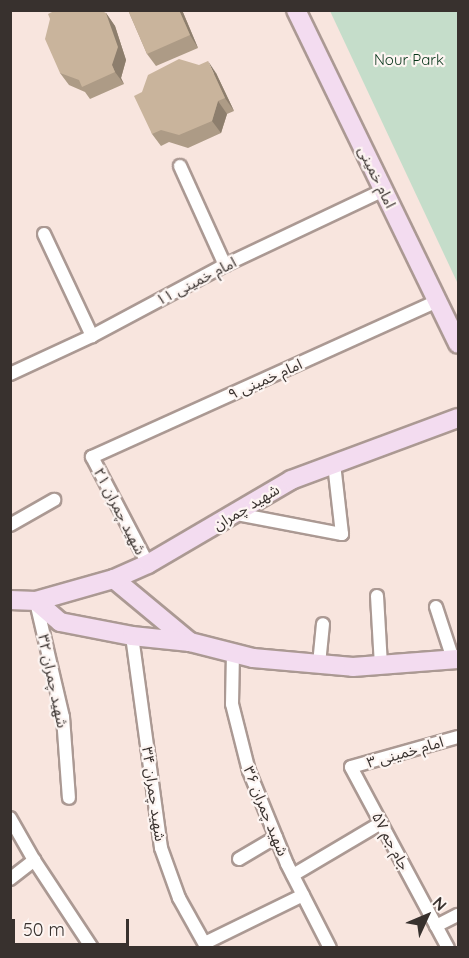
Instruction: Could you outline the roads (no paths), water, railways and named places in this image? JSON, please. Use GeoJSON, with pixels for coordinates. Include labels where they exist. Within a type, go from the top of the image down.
{"type":"FeatureCollection","features":[{"type":"Feature","properties":{"kind":"street","name":"امام خمینی"},"geometry":{"type":"LineString","coordinates":[[296,10],[459,344]]}},
{"type":"Feature","properties":{"kind":"street"},"geometry":{"type":"LineString","coordinates":[[180,166],[225,265]]}},
{"type":"Feature","properties":{"kind":"street","name":"امام خمینی ۱۱"},"geometry":{"type":"LineString","coordinates":[[10,374],[93,336],[225,265],[384,190]]}},
{"type":"Feature","properties":{"kind":"street"},"geometry":{"type":"LineString","coordinates":[[44,234],[93,336]]}},
{"type":"Feature","properties":{"kind":"street","name":"امام خمینی ۹"},"geometry":{"type":"LineString","coordinates":[[92,457],[437,301]]}},
{"type":"Feature","properties":{"kind":"street","name":"شهید چمران"},"geometry":{"type":"LineString","coordinates":[[10,600],[36,601],[114,579],[148,564],[237,514],[291,480],[459,418]]}},
{"type":"Feature","properties":{"kind":"street","name":"شهید چمران ۲۱"},"geometry":{"type":"LineString","coordinates":[[92,457],[148,564]]}},
{"type":"Feature","properties":{"kind":"street"},"geometry":{"type":"LineString","coordinates":[[237,514],[342,534],[334,464]]}},
{"type":"Feature","properties":{"kind":"street"},"geometry":{"type":"LineString","coordinates":[[10,525],[54,500]]}},
{"type":"Feature","properties":{"kind":"street"},"geometry":{"type":"LineString","coordinates":[[114,579],[190,642]]}},
{"type":"Feature","properties":{"kind":"street"},"geometry":{"type":"LineString","coordinates":[[377,597],[381,665]]}},
{"type":"Feature","properties":{"kind":"street"},"geometry":{"type":"LineString","coordinates":[[36,601],[60,622],[132,636],[190,642],[252,658],[353,667],[456,659],[436,607]]}},
{"type":"Feature","properties":{"kind":"street","name":"شهید چمران ۳۲"},"geometry":{"type":"LineString","coordinates":[[36,601],[63,717],[69,798]]}},
{"type":"Feature","properties":{"kind":"street"},"geometry":{"type":"LineString","coordinates":[[319,664],[324,624]]}},
{"type":"Feature","properties":{"kind":"street","name":"شهید چمران ۳۴"},"geometry":{"type":"LineString","coordinates":[[132,636],[161,848],[179,898],[206,945]]}},
{"type":"Feature","properties":{"kind":"street","name":"شهید چمران ۳۶"},"geometry":{"type":"LineString","coordinates":[[233,652],[232,704],[249,771],[293,875],[330,948]]}},
{"type":"Feature","properties":{"kind":"street","name":"امام خمینی ۳"},"geometry":{"type":"LineString","coordinates":[[351,767],[459,737]]}},
{"type":"Feature","properties":{"kind":"street","name":"جام جم ۵۷"},"geometry":{"type":"LineString","coordinates":[[351,767],[448,948]]}},
{"type":"Feature","properties":{"kind":"street"},"geometry":{"type":"LineString","coordinates":[[10,818],[34,860],[92,948]]}},
{"type":"Feature","properties":{"kind":"street"},"geometry":{"type":"LineString","coordinates":[[293,875],[381,823]]}},
{"type":"Feature","properties":{"kind":"street"},"geometry":{"type":"LineString","coordinates":[[239,859],[276,837]]}},
{"type":"Feature","properties":{"kind":"street"},"geometry":{"type":"LineString","coordinates":[[10,879],[34,860]]}},
{"type":"Feature","properties":{"kind":"street"},"geometry":{"type":"LineString","coordinates":[[206,945],[303,895]]}},
{"type":"Feature","properties":{"kind":"street"},"geometry":{"type":"LineString","coordinates":[[436,926],[459,915]]}},
{"type":"Feature","properties":{"kind":"park label","name":"Nour Park"},"geometry":{"type":"Point","coordinates":[409,60]}}]}
